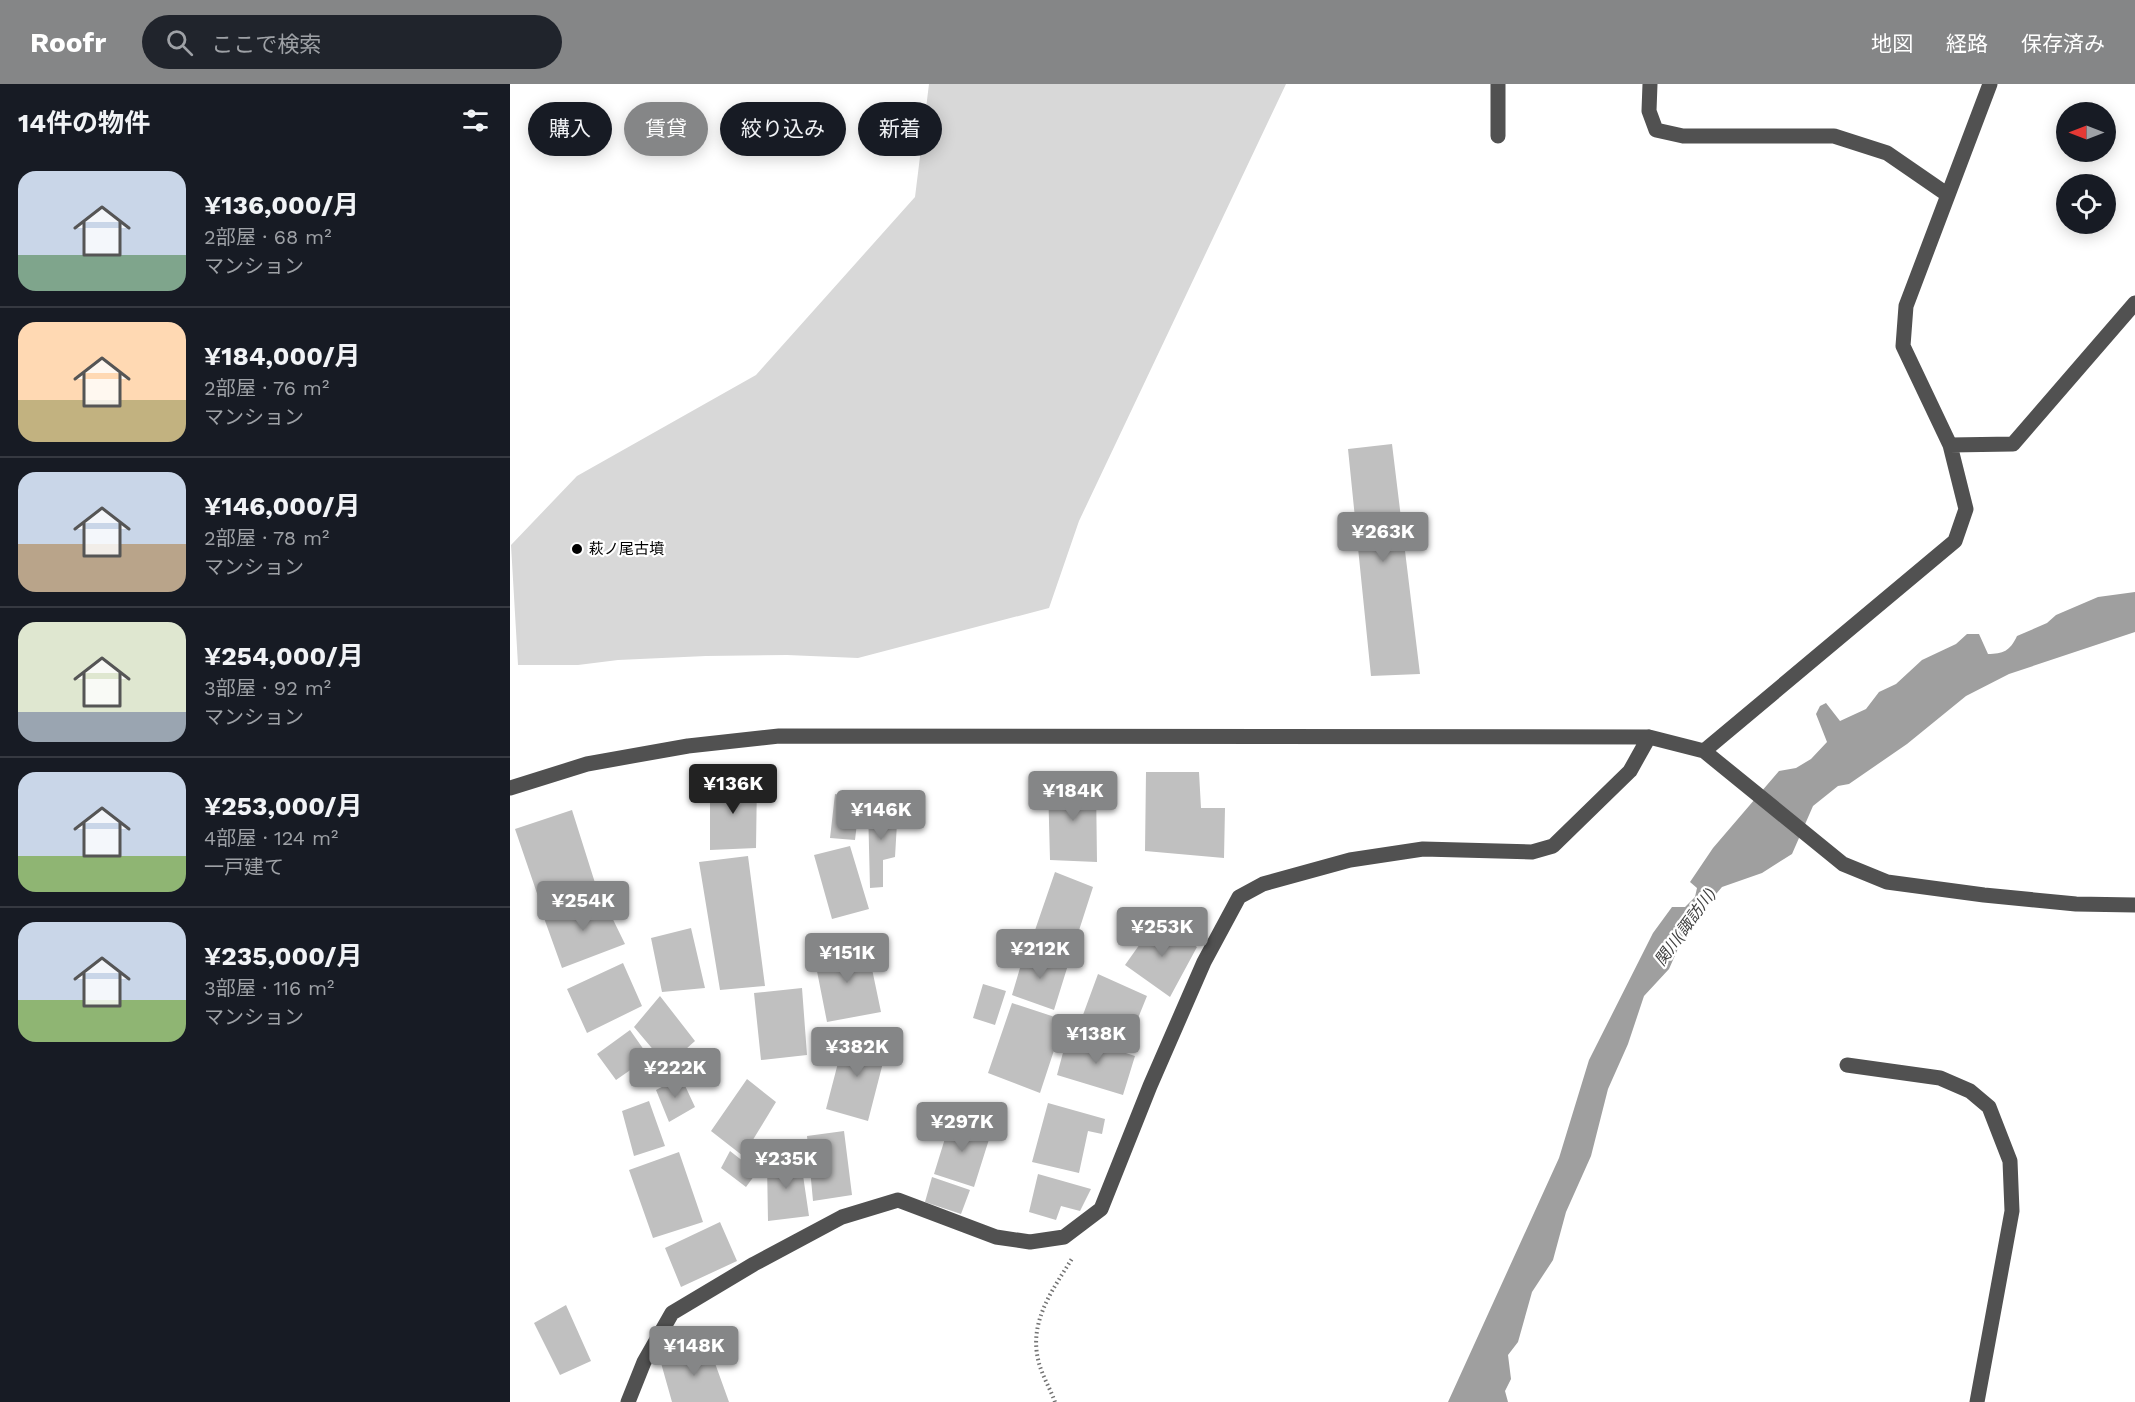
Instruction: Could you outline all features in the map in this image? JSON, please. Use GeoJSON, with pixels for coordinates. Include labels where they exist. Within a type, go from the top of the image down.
{"type":"FeatureCollection","features":[{"type":"Feature","properties":{"kind":"street"},"geometry":{"type":"LineString","coordinates":[[1498,84],[1498,136]]}},
{"type":"Feature","properties":{"kind":"street"},"geometry":{"type":"LineString","coordinates":[[1650,84],[1649,111],[1656,130],[1683,136],[1834,136],[1887,153],[1948,195]]}},
{"type":"Feature","properties":{"kind":"street"},"geometry":{"type":"LineString","coordinates":[[1704,751],[1955,541],[1966,509],[1950,445],[1904,346],[1906,306],[1990,84]]}},
{"type":"Feature","properties":{"kind":"street"},"geometry":{"type":"LineString","coordinates":[[1950,445],[2013,444],[2135,303]]}},
{"type":"Feature","properties":{"kind":"street"},"geometry":{"type":"LineString","coordinates":[[510,788],[587,764],[688,746],[779,736],[1649,737],[1704,751],[1843,864],[1887,882],[1984,896],[2076,904],[2135,905]]}},
{"type":"Feature","properties":{"kind":"street"},"geometry":{"type":"LineString","coordinates":[[628,1402],[644,1362],[672,1313],[754,1264],[842,1218],[898,1200],[996,1238],[1030,1242],[1064,1237],[1101,1209],[1150,1086],[1200,972],[1239,897],[1263,884],[1350,860],[1423,849],[1532,852],[1552,846],[1630,771],[1649,737]]}},
{"type":"Feature","properties":{"kind":"street"},"geometry":{"type":"LineString","coordinates":[[1847,1065],[1940,1078],[1970,1091],[1989,1107],[2010,1161],[2012,1211],[1977,1402]]}},
{"type":"Feature","properties":{"kind":"path"},"geometry":{"type":"LineString","coordinates":[[1055,1402],[1038,1360],[1035,1339],[1038,1321],[1045,1303],[1073,1256]]}},
{"type":"Feature","properties":{"kind":"shaded area"},"geometry":{"type":"Polygon","coordinates":[[[929,84],[1286,84],[1079,521],[1049,608],[858,658],[787,655],[706,656],[618,660],[578,665],[518,665],[511,545],[577,476],[756,375],[915,197],[920,156],[942,156],[942,102],[927,102],[929,84]]]}},
{"type":"Feature","properties":{"kind":"water","name":"関川(諏訪川)"},"geometry":{"type":"Polygon","coordinates":[[[2135,592],[2135,632],[2009,674],[1966,696],[1907,744],[1849,784],[1838,786],[1813,806],[1792,854],[1762,873],[1722,887],[1687,928],[1669,969],[1644,996],[1628,1044],[1608,1089],[1591,1156],[1566,1212],[1553,1260],[1532,1292],[1518,1342],[1508,1355],[1511,1379],[1505,1391],[1508,1402],[1448,1402],[1559,1158],[1589,1060],[1653,933],[1672,907],[1685,907],[1695,897],[1697,888],[1690,882],[1713,848],[1779,771],[1796,768],[1811,759],[1827,742],[1816,714],[1820,706],[1826,703],[1840,721],[1866,709],[1879,692],[1896,684],[1922,660],[1956,644],[1967,634],[1979,634],[1988,654],[2006,651],[2017,636],[2047,623],[2056,615],[2098,597],[2135,592]]]}},
{"type":"Feature","properties":{"kind":"building"},"geometry":{"type":"Polygon","coordinates":[[[1392,444],[1420,674],[1371,676],[1348,449],[1392,444]]]}},
{"type":"Feature","properties":{"kind":"building"},"geometry":{"type":"Polygon","coordinates":[[[1146,772],[1199,772],[1201,808],[1225,808],[1224,858],[1145,851],[1146,772]]]}},
{"type":"Feature","properties":{"kind":"building"},"geometry":{"type":"Polygon","coordinates":[[[757,779],[756,848],[710,850],[710,784],[757,779]]]}},
{"type":"Feature","properties":{"kind":"building"},"geometry":{"type":"Polygon","coordinates":[[[1096,783],[1097,862],[1050,860],[1048,784],[1096,783]]]}},
{"type":"Feature","properties":{"kind":"building"},"geometry":{"type":"Polygon","coordinates":[[[835,794],[860,798],[855,840],[830,838],[835,794]]]}},
{"type":"Feature","properties":{"kind":"building"},"geometry":{"type":"Polygon","coordinates":[[[898,806],[895,857],[883,860],[883,887],[870,888],[868,807],[898,806]]]}},
{"type":"Feature","properties":{"kind":"building"},"geometry":{"type":"Polygon","coordinates":[[[572,810],[596,886],[541,905],[515,829],[572,810]]]}},
{"type":"Feature","properties":{"kind":"building"},"geometry":{"type":"Polygon","coordinates":[[[850,846],[869,909],[832,919],[814,855],[850,846]]]}},
{"type":"Feature","properties":{"kind":"building"},"geometry":{"type":"Polygon","coordinates":[[[748,856],[765,986],[720,990],[699,862],[748,856]]]}},
{"type":"Feature","properties":{"kind":"building"},"geometry":{"type":"Polygon","coordinates":[[[1055,872],[1093,887],[1073,949],[1034,933],[1055,872]]]}},
{"type":"Feature","properties":{"kind":"building"},"geometry":{"type":"Polygon","coordinates":[[[601,895],[625,944],[562,968],[544,918],[601,895]]]}},
{"type":"Feature","properties":{"kind":"building"},"geometry":{"type":"Polygon","coordinates":[[[1157,920],[1197,947],[1170,997],[1125,965],[1157,920]]]}},
{"type":"Feature","properties":{"kind":"building"},"geometry":{"type":"Polygon","coordinates":[[[691,928],[705,988],[662,992],[651,938],[691,928]]]}},
{"type":"Feature","properties":{"kind":"building"},"geometry":{"type":"Polygon","coordinates":[[[867,945],[881,1012],[827,1022],[814,956],[867,945]]]}},
{"type":"Feature","properties":{"kind":"building"},"geometry":{"type":"Polygon","coordinates":[[[1025,951],[1068,965],[1054,1010],[1012,995],[1025,951]]]}},
{"type":"Feature","properties":{"kind":"building"},"geometry":{"type":"Polygon","coordinates":[[[623,963],[642,1006],[587,1033],[567,989],[623,963]]]}},
{"type":"Feature","properties":{"kind":"building"},"geometry":{"type":"Polygon","coordinates":[[[1098,974],[1147,996],[1128,1043],[1080,1023],[1098,974]]]}},
{"type":"Feature","properties":{"kind":"building"},"geometry":{"type":"Polygon","coordinates":[[[983,984],[1006,991],[995,1025],[973,1018],[983,984]]]}},
{"type":"Feature","properties":{"kind":"building"},"geometry":{"type":"Polygon","coordinates":[[[802,988],[807,1055],[761,1060],[754,993],[802,988]]]}},
{"type":"Feature","properties":{"kind":"building"},"geometry":{"type":"Polygon","coordinates":[[[660,996],[695,1041],[667,1066],[634,1027],[660,996]]]}},
{"type":"Feature","properties":{"kind":"building"},"geometry":{"type":"Polygon","coordinates":[[[1012,1003],[1064,1020],[1040,1093],[988,1073],[1012,1003]]]}},
{"type":"Feature","properties":{"kind":"building"},"geometry":{"type":"Polygon","coordinates":[[[630,1030],[649,1057],[616,1080],[597,1054],[630,1030]]]}},
{"type":"Feature","properties":{"kind":"building"},"geometry":{"type":"Polygon","coordinates":[[[1068,1034],[1135,1056],[1123,1095],[1057,1075],[1068,1034]]]}},
{"type":"Feature","properties":{"kind":"building"},"geometry":{"type":"Polygon","coordinates":[[[845,1036],[887,1047],[868,1121],[826,1109],[845,1036]]]}},
{"type":"Feature","properties":{"kind":"building"},"geometry":{"type":"Polygon","coordinates":[[[681,1077],[695,1107],[669,1122],[656,1090],[681,1077]]]}},
{"type":"Feature","properties":{"kind":"building"},"geometry":{"type":"Polygon","coordinates":[[[747,1079],[776,1102],[743,1156],[711,1131],[747,1079]]]}},
{"type":"Feature","properties":{"kind":"building"},"geometry":{"type":"Polygon","coordinates":[[[649,1101],[665,1146],[634,1156],[622,1111],[649,1101]]]}},
{"type":"Feature","properties":{"kind":"building"},"geometry":{"type":"Polygon","coordinates":[[[1048,1103],[1105,1119],[1102,1134],[1088,1131],[1079,1173],[1032,1162],[1048,1103]]]}},
{"type":"Feature","properties":{"kind":"building"},"geometry":{"type":"Polygon","coordinates":[[[951,1119],[991,1133],[974,1187],[934,1174],[951,1119]]]}},
{"type":"Feature","properties":{"kind":"building"},"geometry":{"type":"Polygon","coordinates":[[[844,1131],[852,1195],[813,1201],[807,1136],[844,1131]]]}},
{"type":"Feature","properties":{"kind":"building"},"geometry":{"type":"Polygon","coordinates":[[[730,1151],[757,1172],[746,1187],[721,1168],[730,1151]]]}},
{"type":"Feature","properties":{"kind":"building"},"geometry":{"type":"Polygon","coordinates":[[[679,1152],[703,1222],[653,1238],[629,1170],[679,1152]]]}},
{"type":"Feature","properties":{"kind":"building"},"geometry":{"type":"Polygon","coordinates":[[[800,1155],[809,1216],[768,1221],[767,1164],[800,1155]]]}},
{"type":"Feature","properties":{"kind":"building"},"geometry":{"type":"Polygon","coordinates":[[[1038,1174],[1091,1189],[1080,1211],[1061,1206],[1056,1220],[1029,1212],[1038,1174]]]}},
{"type":"Feature","properties":{"kind":"building"},"geometry":{"type":"Polygon","coordinates":[[[932,1177],[970,1190],[961,1214],[925,1202],[932,1177]]]}},
{"type":"Feature","properties":{"kind":"building"},"geometry":{"type":"Polygon","coordinates":[[[720,1222],[737,1261],[681,1287],[665,1248],[720,1222]]]}},
{"type":"Feature","properties":{"kind":"building"},"geometry":{"type":"Polygon","coordinates":[[[566,1305],[591,1361],[560,1375],[534,1323],[566,1305]]]}},
{"type":"Feature","properties":{"kind":"building"},"geometry":{"type":"Polygon","coordinates":[[[707,1341],[729,1402],[672,1402],[661,1363],[707,1341]]]}},
{"type":"Feature","properties":{"kind":"place","name":"萩ノ尾古墳"},"geometry":{"type":"Point","coordinates":[577,549]}}]}
